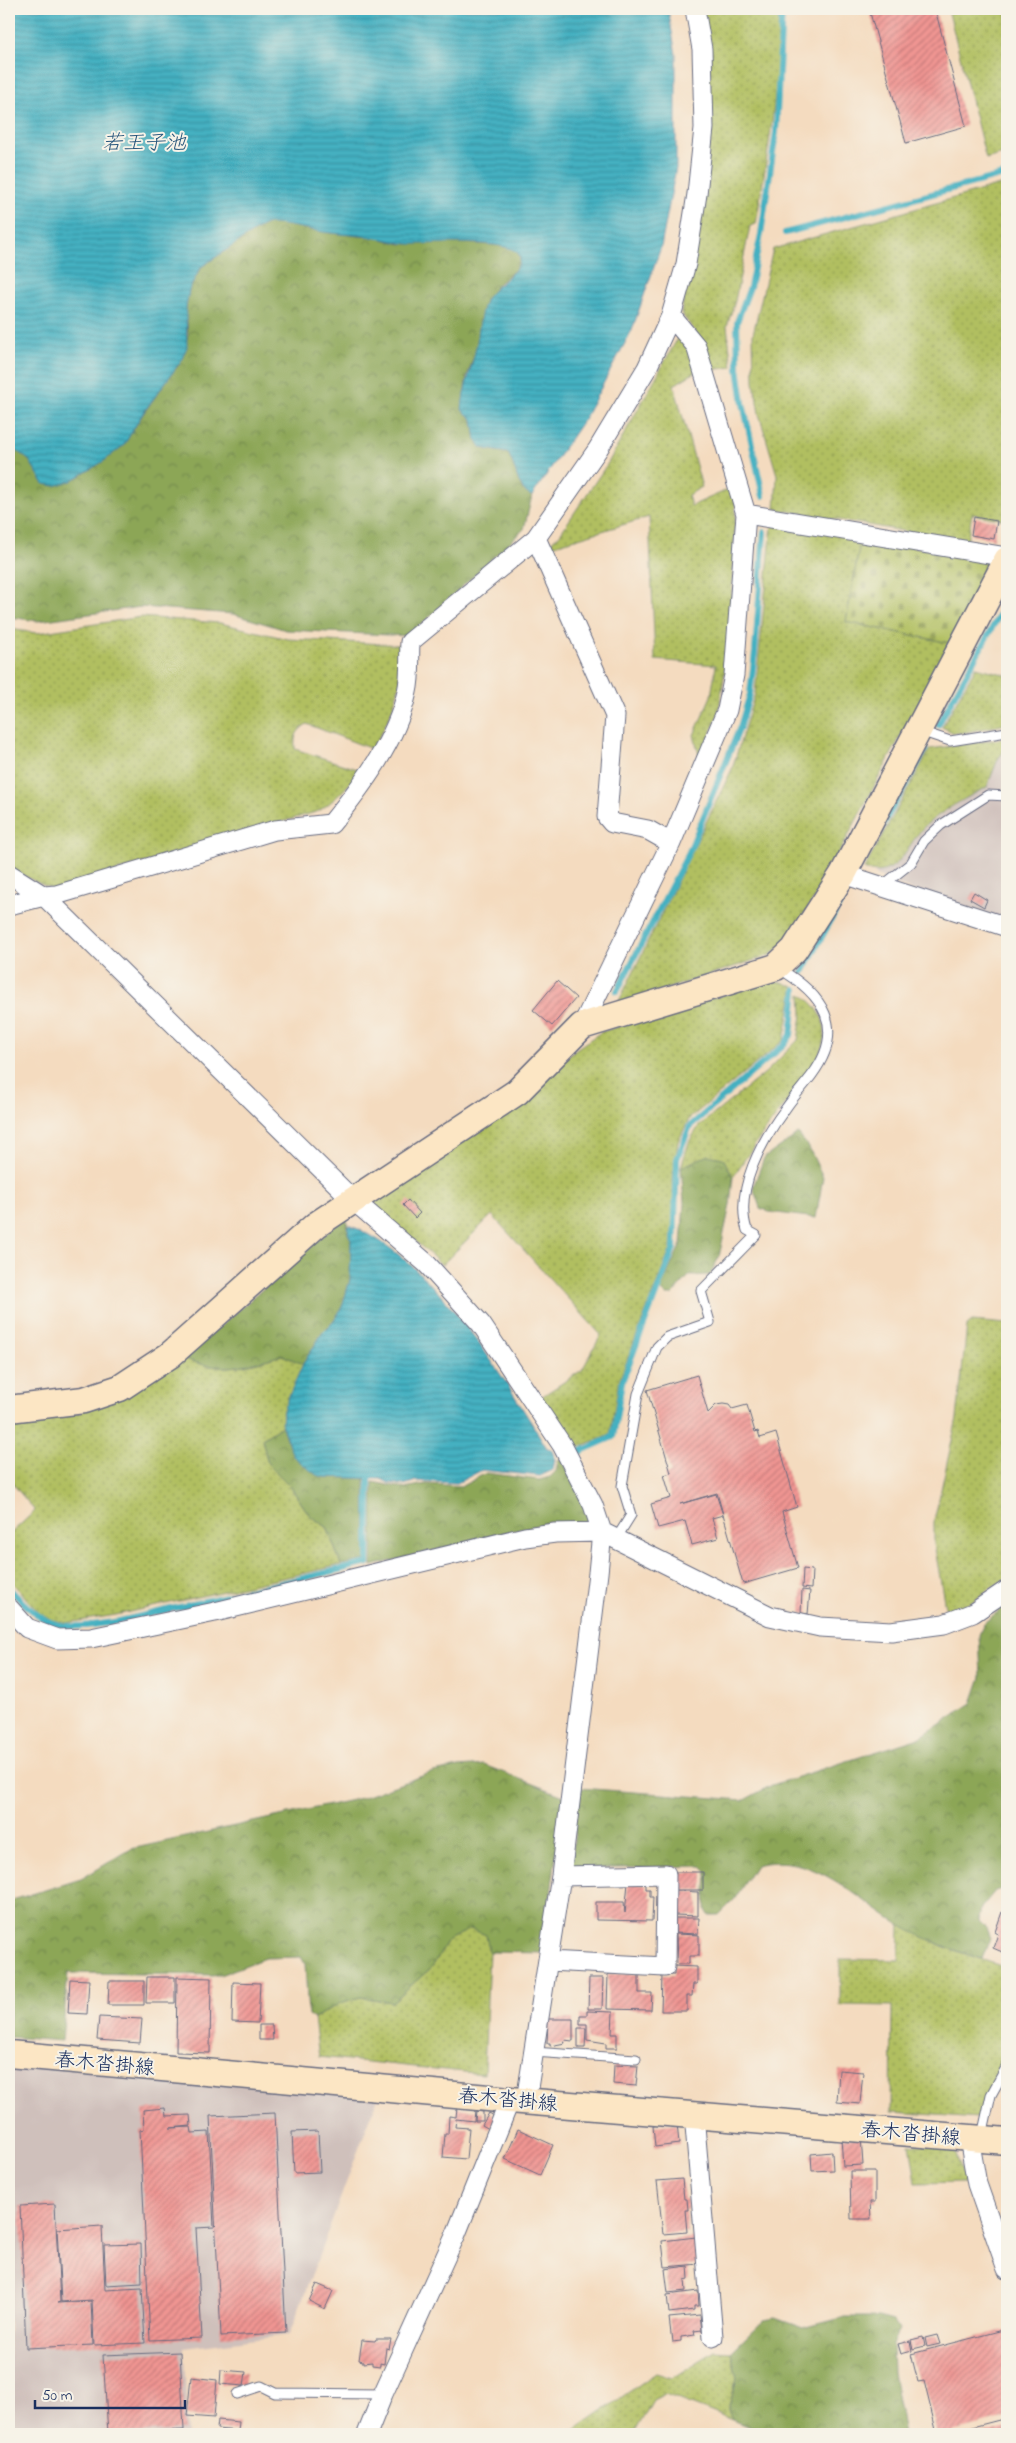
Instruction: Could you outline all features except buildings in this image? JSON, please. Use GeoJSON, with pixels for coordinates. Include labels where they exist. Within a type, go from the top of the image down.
{"type":"FeatureCollection","features":[{"type":"Feature","properties":{"kind":"street"},"geometry":{"type":"LineString","coordinates":[[9,905],[44,896],[56,895],[275,830],[331,824],[354,795],[396,724],[407,691],[410,642],[536,538],[598,449],[647,368],[671,316],[686,264],[697,194],[704,128],[702,49],[695,9]]}},
{"type":"Feature","properties":{"kind":"street"},"geometry":{"type":"LineString","coordinates":[[9,1409],[84,1400],[120,1388],[170,1355],[316,1225],[517,1092],[582,1026],[671,843],[727,710],[734,675],[746,514],[696,346],[671,316]]}},
{"type":"Feature","properties":{"kind":"street"},"geometry":{"type":"LineString","coordinates":[[582,1026],[776,967],[794,950],[843,874],[1007,559],[746,514]]}},
{"type":"Feature","properties":{"kind":"street"},"geometry":{"type":"LineString","coordinates":[[536,538],[615,716],[607,817],[612,823],[648,830],[671,843]]}},
{"type":"Feature","properties":{"kind":"street"},"geometry":{"type":"LineString","coordinates":[[9,874],[31,890],[44,896],[353,1200],[426,1263],[481,1324],[562,1445],[609,1536],[561,1876],[533,2052],[518,2100],[383,2394],[367,2434]]}},
{"type":"Feature","properties":{"kind":"street"},"geometry":{"type":"LineString","coordinates":[[843,874],[1007,927]]}},
{"type":"Feature","properties":{"kind":"street"},"geometry":{"type":"LineString","coordinates":[[9,1608],[27,1628],[57,1638],[91,1638],[215,1612],[525,1537],[555,1533],[609,1536],[770,1616],[820,1627],[891,1631],[944,1624],[973,1613],[1007,1590]]}},
{"type":"Feature","properties":{"kind":"street"},"geometry":{"type":"LineString","coordinates":[[548,1961],[665,1967],[666,1874],[561,1876]]}},
{"type":"Feature","properties":{"kind":"street","name":"春木沓掛線"},"geometry":{"type":"LineString","coordinates":[[9,2054],[518,2100],[1007,2141]]}},
{"type":"Feature","properties":{"kind":"street"},"geometry":{"type":"LineString","coordinates":[[694,2114],[714,2337]]}},
{"type":"Feature","properties":{"kind":"street"},"geometry":{"type":"LineString","coordinates":[[975,2138],[977,2184],[1007,2269]]}},
{"type":"Feature","properties":{"kind":"lane"},"geometry":{"type":"LineString","coordinates":[[918,730],[950,741],[1007,732]]}},
{"type":"Feature","properties":{"kind":"lane"},"geometry":{"type":"LineString","coordinates":[[882,886],[911,862],[924,841],[941,825],[988,795],[1007,796]]}},
{"type":"Feature","properties":{"kind":"lane"},"geometry":{"type":"LineString","coordinates":[[609,1536],[631,1515],[622,1486],[638,1394],[658,1347],[667,1336],[710,1322],[701,1291],[756,1235],[747,1230],[742,1217],[744,1191],[757,1157],[785,1108],[813,1074],[826,1053],[831,1031],[824,1008],[795,978],[776,967]]}},
{"type":"Feature","properties":{"kind":"lane"},"geometry":{"type":"LineString","coordinates":[[533,2052],[636,2059]]}},
{"type":"Feature","properties":{"kind":"lane"},"geometry":{"type":"LineString","coordinates":[[975,2138],[991,2095],[1007,2066]]}},
{"type":"Feature","properties":{"kind":"lane"},"geometry":{"type":"LineString","coordinates":[[237,2394],[261,2386],[275,2393],[383,2394]]}},
{"type":"Feature","properties":{"kind":"shaded area"},"geometry":{"type":"Polygon","coordinates":[[[1007,747],[1007,922],[898,885],[873,873],[880,872],[904,855],[925,825],[987,787],[998,759],[1007,747]]]}},
{"type":"Feature","properties":{"kind":"shaded area"},"geometry":{"type":"Polygon","coordinates":[[[9,2064],[379,2095],[289,2335],[184,2348],[187,2434],[9,2434],[9,2064]]]}},
{"type":"Feature","properties":{"kind":"green space"},"geometry":{"type":"Polygon","coordinates":[[[702,9],[778,9],[779,36],[773,117],[756,224],[750,226],[735,301],[727,326],[732,367],[712,370],[702,341],[681,313],[704,196],[702,9]]]}},
{"type":"Feature","properties":{"kind":"green space"},"geometry":{"type":"Polygon","coordinates":[[[948,9],[1007,9],[1007,153],[986,159],[948,9]]]}},
{"type":"Feature","properties":{"kind":"green space"},"geometry":{"type":"Polygon","coordinates":[[[1007,183],[1007,497],[1005,520],[972,514],[967,542],[775,509],[777,475],[759,414],[754,382],[753,334],[773,249],[1007,183]]]}},
{"type":"Feature","properties":{"kind":"green space"},"geometry":{"type":"Polygon","coordinates":[[[275,223],[331,233],[378,238],[401,244],[443,242],[497,245],[514,249],[519,254],[520,260],[516,269],[499,283],[485,301],[476,351],[467,376],[462,410],[473,419],[476,440],[482,448],[508,453],[523,489],[532,496],[524,529],[409,636],[286,630],[233,614],[141,607],[38,621],[9,617],[9,445],[29,460],[44,484],[71,481],[104,461],[124,445],[143,414],[181,361],[188,334],[186,307],[189,290],[201,267],[265,224],[275,223]]]}},
{"type":"Feature","properties":{"kind":"green space"},"geometry":{"type":"Polygon","coordinates":[[[680,334],[700,369],[674,385],[702,487],[688,495],[691,506],[732,488],[736,504],[729,646],[718,715],[700,759],[694,735],[711,696],[716,665],[655,660],[649,517],[545,548],[560,534],[608,463],[680,334]]]}},
{"type":"Feature","properties":{"kind":"green space"},"geometry":{"type":"Polygon","coordinates":[[[772,525],[861,537],[846,622],[950,643],[821,887],[787,942],[770,955],[617,1005],[732,769],[755,694],[772,525]]]}},
{"type":"Feature","properties":{"kind":"green space"},"geometry":{"type":"Polygon","coordinates":[[[861,537],[990,561],[992,566],[950,643],[846,622],[861,537]]]}},
{"type":"Feature","properties":{"kind":"green space"},"geometry":{"type":"Polygon","coordinates":[[[141,617],[220,623],[288,639],[405,645],[402,674],[396,699],[380,736],[372,749],[307,724],[300,729],[295,737],[295,749],[360,770],[331,802],[319,811],[54,890],[9,869],[9,629],[37,633],[141,617]]]}},
{"type":"Feature","properties":{"kind":"green space"},"geometry":{"type":"Polygon","coordinates":[[[976,667],[1007,675],[1007,724],[954,733],[942,727],[976,667]]]}},
{"type":"Feature","properties":{"kind":"green space"},"geometry":{"type":"Polygon","coordinates":[[[1007,738],[1007,747],[998,759],[987,787],[948,809],[927,824],[894,865],[886,870],[876,872],[864,869],[930,749],[1007,738]]]}},
{"type":"Feature","properties":{"kind":"green space"},"geometry":{"type":"Polygon","coordinates":[[[766,982],[782,982],[794,987],[784,1040],[689,1119],[678,1142],[673,1179],[674,1205],[671,1248],[619,1381],[610,1435],[571,1450],[538,1399],[582,1370],[601,1335],[492,1215],[442,1265],[375,1205],[379,1193],[505,1116],[573,1051],[601,1032],[766,982]]]}},
{"type":"Feature","properties":{"kind":"green space"},"geometry":{"type":"Polygon","coordinates":[[[801,994],[820,1013],[825,1032],[817,1059],[806,1077],[733,1177],[722,1158],[681,1167],[689,1142],[699,1126],[765,1073],[798,1040],[802,1015],[801,994]]]}},
{"type":"Feature","properties":{"kind":"green space"},"geometry":{"type":"Polygon","coordinates":[[[798,1134],[808,1146],[823,1177],[816,1218],[769,1212],[760,1208],[753,1187],[764,1158],[798,1134]]]}},
{"type":"Feature","properties":{"kind":"green space"},"geometry":{"type":"Polygon","coordinates":[[[708,1155],[723,1158],[733,1177],[730,1205],[719,1257],[710,1275],[689,1276],[672,1295],[666,1295],[660,1289],[681,1244],[684,1203],[681,1167],[708,1155]]]}},
{"type":"Feature","properties":{"kind":"green space"},"geometry":{"type":"Polygon","coordinates":[[[346,1216],[351,1239],[350,1280],[342,1307],[334,1321],[323,1332],[303,1364],[282,1355],[233,1367],[209,1366],[184,1358],[346,1216]]]}},
{"type":"Feature","properties":{"kind":"green space"},"geometry":{"type":"Polygon","coordinates":[[[972,1321],[1007,1324],[1007,1577],[972,1602],[950,1612],[945,1607],[934,1543],[934,1521],[957,1418],[967,1325],[972,1321]]]}},
{"type":"Feature","properties":{"kind":"green space"},"geometry":{"type":"Polygon","coordinates":[[[282,1355],[303,1364],[283,1410],[282,1426],[262,1439],[268,1464],[290,1486],[310,1516],[327,1527],[341,1565],[116,1615],[67,1623],[52,1620],[40,1614],[9,1579],[9,1535],[35,1511],[9,1479],[9,1421],[78,1413],[184,1358],[209,1366],[233,1367],[282,1355]]]}},
{"type":"Feature","properties":{"kind":"green space"},"geometry":{"type":"Polygon","coordinates":[[[282,1426],[286,1439],[323,1477],[365,1478],[366,1560],[341,1565],[327,1527],[310,1516],[290,1486],[268,1464],[262,1439],[282,1426]]]}},
{"type":"Feature","properties":{"kind":"green space"},"geometry":{"type":"Polygon","coordinates":[[[562,1459],[590,1515],[591,1524],[550,1522],[372,1566],[373,1482],[404,1488],[426,1484],[462,1486],[486,1473],[539,1480],[550,1477],[556,1471],[558,1460],[562,1459]]]}},
{"type":"Feature","properties":{"kind":"green space"},"geometry":{"type":"Polygon","coordinates":[[[1007,1604],[1007,1888],[995,1891],[981,1908],[979,1921],[986,1928],[990,1938],[982,1959],[940,1944],[900,1925],[833,1880],[796,1864],[777,1862],[756,1865],[734,1900],[719,1915],[708,1915],[705,1910],[707,1871],[702,1866],[571,1869],[579,1788],[744,1800],[772,1785],[919,1738],[972,1703],[981,1677],[979,1635],[984,1623],[1007,1604]]]}},
{"type":"Feature","properties":{"kind":"green space"},"geometry":{"type":"Polygon","coordinates":[[[484,1765],[564,1796],[543,1953],[489,1952],[486,1935],[471,1929],[448,1940],[432,1967],[392,2002],[360,1997],[340,2003],[314,2019],[308,2015],[305,1964],[301,1957],[265,1958],[220,1975],[68,1973],[62,2041],[9,2037],[9,1901],[81,1879],[131,1849],[361,1798],[433,1772],[484,1765]]]}},
{"type":"Feature","properties":{"kind":"green space"},"geometry":{"type":"Polygon","coordinates":[[[900,1924],[942,1946],[1007,1968],[1007,2058],[999,2067],[979,2118],[891,2112],[892,2006],[840,2005],[840,1959],[899,1960],[900,1924]]]}},
{"type":"Feature","properties":{"kind":"green space"},"geometry":{"type":"Polygon","coordinates":[[[471,1929],[487,1935],[489,1952],[484,2074],[319,2057],[314,2019],[340,2003],[360,1997],[392,2002],[432,1967],[448,1940],[471,1929]]]}},
{"type":"Feature","properties":{"kind":"green space"},"geometry":{"type":"Polygon","coordinates":[[[910,2144],[954,2148],[965,2182],[916,2183],[910,2144]]]}},
{"type":"Feature","properties":{"kind":"green space"},"geometry":{"type":"Polygon","coordinates":[[[845,2317],[879,2317],[894,2321],[899,2329],[892,2345],[893,2373],[904,2434],[766,2434],[732,2420],[728,2410],[737,2378],[731,2352],[764,2320],[775,2318],[803,2328],[845,2317]]]}},
{"type":"Feature","properties":{"kind":"green space"},"geometry":{"type":"Polygon","coordinates":[[[715,2351],[731,2352],[737,2378],[728,2409],[732,2420],[665,2394],[653,2400],[634,2434],[569,2434],[656,2373],[672,2378],[715,2351]]]}},
{"type":"Feature","properties":{"kind":"water","name":"若王子池"},"geometry":{"type":"Polygon","coordinates":[[[9,9],[668,9],[676,55],[676,168],[661,247],[632,330],[586,416],[532,496],[523,489],[508,453],[482,448],[476,440],[473,419],[462,410],[484,304],[489,294],[519,265],[520,260],[517,253],[508,248],[493,245],[476,243],[407,244],[371,237],[273,224],[265,224],[201,267],[189,290],[186,307],[187,347],[181,361],[143,413],[124,445],[104,461],[71,481],[55,486],[44,484],[29,460],[9,445],[9,9]]]}},
{"type":"Feature","properties":{"kind":"water"},"geometry":{"type":"Polygon","coordinates":[[[349,1225],[379,1241],[409,1263],[436,1290],[462,1321],[509,1387],[547,1448],[551,1449],[555,1458],[553,1470],[540,1476],[482,1470],[457,1483],[416,1481],[404,1485],[389,1483],[381,1479],[323,1477],[315,1474],[293,1456],[282,1426],[283,1410],[303,1364],[323,1332],[334,1321],[342,1307],[350,1280],[351,1240],[348,1233],[349,1225]]]}},
{"type":"Feature","properties":{"kind":"waterway"},"geometry":{"type":"LineString","coordinates":[[763,496],[743,403],[738,368],[737,322],[750,287],[761,234],[776,132],[782,9]]}},
{"type":"Feature","properties":{"kind":"waterway"},"geometry":{"type":"LineString","coordinates":[[785,233],[1007,174]]}},
{"type":"Feature","properties":{"kind":"waterway"},"geometry":{"type":"LineString","coordinates":[[617,991],[689,852],[740,727],[750,694],[764,532]]}},
{"type":"Feature","properties":{"kind":"waterway"},"geometry":{"type":"LineString","coordinates":[[938,725],[1007,601]]}},
{"type":"Feature","properties":{"kind":"waterway"},"geometry":{"type":"LineString","coordinates":[[880,830],[925,750]]}},
{"type":"Feature","properties":{"kind":"waterway"},"geometry":{"type":"LineString","coordinates":[[803,972],[846,892]]}},
{"type":"Feature","properties":{"kind":"waterway"},"geometry":{"type":"LineString","coordinates":[[579,1452],[613,1437],[622,1382],[674,1248],[677,1159],[690,1126],[785,1044],[791,1035],[796,990]]}},
{"type":"Feature","properties":{"kind":"waterway"},"geometry":{"type":"LineString","coordinates":[[9,1588],[23,1603],[47,1621],[58,1625],[84,1626],[120,1621],[368,1563],[369,1479]]}}]}
